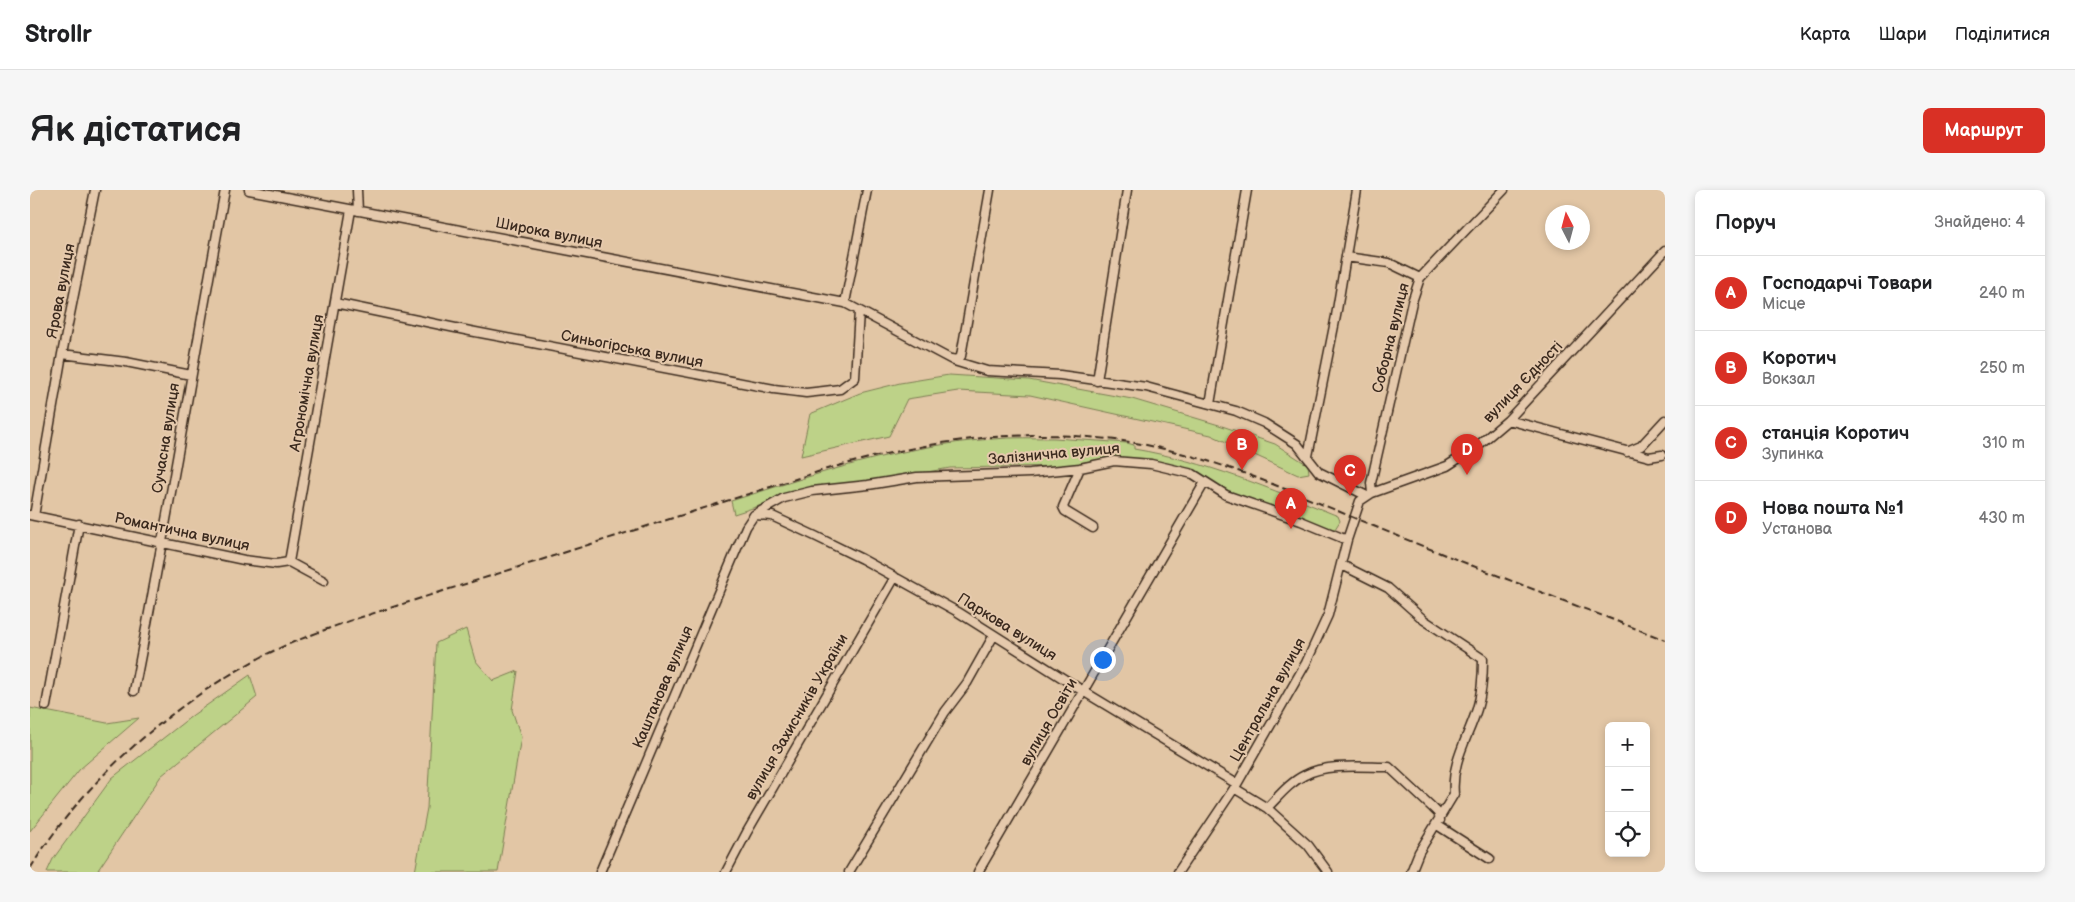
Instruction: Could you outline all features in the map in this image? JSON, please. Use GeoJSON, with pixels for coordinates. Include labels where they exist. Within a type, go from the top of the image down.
{"type":"FeatureCollection","features":[{"type":"Feature","properties":{"kind":"street","name":"Ярова вулиця"},"geometry":{"type":"LineString","coordinates":[[32,515],[95,190]]}},
{"type":"Feature","properties":{"kind":"street","name":"Сучасна вулиця"},"geometry":{"type":"LineString","coordinates":[[134,691],[163,542],[225,190]]}},
{"type":"Feature","properties":{"kind":"street","name":"Широка вулиця"},"geometry":{"type":"LineString","coordinates":[[249,190],[844,303],[950,360],[968,367],[986,371],[1060,375],[1146,387],[1236,411],[1264,423],[1297,444],[1319,472],[1370,495]]}},
{"type":"Feature","properties":{"kind":"street","name":"Агрономічна вулиця"},"geometry":{"type":"LineString","coordinates":[[289,562],[335,303],[355,210],[357,190]]}},
{"type":"Feature","properties":{"kind":"street"},"geometry":{"type":"LineString","coordinates":[[844,303],[866,190]]}},
{"type":"Feature","properties":{"kind":"street"},"geometry":{"type":"LineString","coordinates":[[950,360],[958,360],[961,356],[990,190]]}},
{"type":"Feature","properties":{"kind":"street"},"geometry":{"type":"LineString","coordinates":[[1097,381],[1127,190]]}},
{"type":"Feature","properties":{"kind":"street"},"geometry":{"type":"LineString","coordinates":[[1210,404],[1247,190]]}},
{"type":"Feature","properties":{"kind":"street"},"geometry":{"type":"LineString","coordinates":[[1308,456],[1357,190]]}},
{"type":"Feature","properties":{"kind":"street","name":"Соборна вулиця"},"geometry":{"type":"LineString","coordinates":[[1370,495],[1371,483],[1412,302],[1420,278],[1504,190]]}},
{"type":"Feature","properties":{"kind":"street","name":"вулиця Єдності"},"geometry":{"type":"LineString","coordinates":[[1370,495],[1447,466],[1475,448],[1508,420],[1665,251]]}},
{"type":"Feature","properties":{"kind":"street"},"geometry":{"type":"LineString","coordinates":[[1346,257],[1389,263],[1420,278]]}},
{"type":"Feature","properties":{"kind":"street","name":"Синьогірська вулиця"},"geometry":{"type":"LineString","coordinates":[[335,303],[652,367],[806,393],[840,388],[855,378],[860,311]]}},
{"type":"Feature","properties":{"kind":"street"},"geometry":{"type":"LineString","coordinates":[[62,354],[126,362],[191,375]]}},
{"type":"Feature","properties":{"kind":"street"},"geometry":{"type":"LineString","coordinates":[[1508,420],[1649,458],[1662,456]]}},
{"type":"Feature","properties":{"kind":"street"},"geometry":{"type":"LineString","coordinates":[[1626,452],[1641,446],[1665,420]]}},
{"type":"Feature","properties":{"kind":"street","name":"Залізнична вулиця"},"geometry":{"type":"LineString","coordinates":[[754,515],[784,498],[812,491],[917,477],[1030,473],[1080,468],[1114,461],[1133,462],[1185,472],[1226,495],[1301,521],[1347,540]]}},
{"type":"Feature","properties":{"kind":"street"},"geometry":{"type":"LineString","coordinates":[[1080,468],[1064,504],[1064,510],[1093,528]]}},
{"type":"Feature","properties":{"kind":"street","name":"вулиця Освіти"},"geometry":{"type":"LineString","coordinates":[[978,872],[1205,482]]}},
{"type":"Feature","properties":{"kind":"street","name":"Центральна вулиця"},"geometry":{"type":"LineString","coordinates":[[1178,872],[1235,786],[1306,663],[1328,615],[1347,540],[1360,502],[1370,495]]}},
{"type":"Feature","properties":{"kind":"street","name":"Романтична вулиця"},"geometry":{"type":"LineString","coordinates":[[32,515],[244,560],[276,564],[289,562],[324,581]]}},
{"type":"Feature","properties":{"kind":"street","name":"Паркова вулиця"},"geometry":{"type":"LineString","coordinates":[[754,515],[772,516],[854,555],[958,612],[1268,808],[1308,845],[1328,872]]}},
{"type":"Feature","properties":{"kind":"street","name":"Каштанова вулиця"},"geometry":{"type":"LineString","coordinates":[[602,871],[746,526],[754,515]]}},
{"type":"Feature","properties":{"kind":"street"},"geometry":{"type":"LineString","coordinates":[[46,706],[79,524]]}},
{"type":"Feature","properties":{"kind":"street"},"geometry":{"type":"LineString","coordinates":[[1342,565],[1388,588],[1424,620],[1483,659],[1482,683],[1477,709],[1456,764],[1453,782],[1454,794],[1419,852],[1411,872]]}},
{"type":"Feature","properties":{"kind":"street","name":"вулиця Захисників України"},"geometry":{"type":"LineString","coordinates":[[726,872],[747,832],[894,577]]}},
{"type":"Feature","properties":{"kind":"street"},"geometry":{"type":"LineString","coordinates":[[849,872],[945,712],[967,684],[994,635]]}},
{"type":"Feature","properties":{"kind":"street"},"geometry":{"type":"LineString","coordinates":[[1268,808],[1295,781],[1313,771],[1348,767],[1389,767],[1433,808],[1438,814],[1438,822]]}},
{"type":"Feature","properties":{"kind":"street"},"geometry":{"type":"LineString","coordinates":[[1438,822],[1490,859]]}},
{"type":"Feature","properties":{"kind":"green space"},"geometry":{"type":"Polygon","coordinates":[[[949,375],[1029,380],[1132,399],[1275,444],[1308,465],[1309,473],[1298,475],[1211,435],[1030,395],[958,391],[907,399],[889,436],[801,456],[810,414],[860,393],[900,383],[949,375]]]}},
{"type":"Feature","properties":{"kind":"green space"},"geometry":{"type":"Polygon","coordinates":[[[1001,438],[1054,438],[1134,445],[1134,449],[1212,468],[1263,486],[1338,516],[1340,521],[1335,529],[1330,528],[1229,494],[1202,479],[1134,462],[1096,460],[1063,466],[950,468],[790,496],[734,514],[731,501],[860,462],[926,447],[1001,438]]]}},
{"type":"Feature","properties":{"kind":"green space"},"geometry":{"type":"Polygon","coordinates":[[[466,629],[475,660],[493,681],[518,671],[512,710],[521,737],[498,872],[415,872],[427,808],[436,643],[466,629]]]}},
{"type":"Feature","properties":{"kind":"green space"},"geometry":{"type":"Polygon","coordinates":[[[250,675],[257,697],[161,776],[98,870],[99,872],[47,872],[53,859],[112,778],[193,715],[250,675]]]}},
{"type":"Feature","properties":{"kind":"green space"},"geometry":{"type":"Polygon","coordinates":[[[30,708],[107,723],[139,718],[80,769],[30,831],[30,708]]]}},
{"type":"Feature","properties":{"kind":"railway"},"geometry":{"type":"LineString","coordinates":[[30,869],[74,807],[128,751],[189,701],[221,680],[277,649],[349,621],[827,469],[864,459],[937,444],[1010,436],[1047,435],[1123,441],[1194,457],[1263,480],[1431,549],[1665,640]]}},
{"type":"Feature","properties":{"kind":"place","name":"Коротич"},"geometry":{"type":"Point","coordinates":[1242,470]}},
{"type":"Feature","properties":{"kind":"place","name":"Нова пошта №1"},"geometry":{"type":"Point","coordinates":[1467,475]}},
{"type":"Feature","properties":{"kind":"place","name":"станція Коротич"},"geometry":{"type":"Point","coordinates":[1350,496]}},
{"type":"Feature","properties":{"kind":"place","name":"Господарчі Товари"},"geometry":{"type":"Point","coordinates":[1291,529]}}]}
